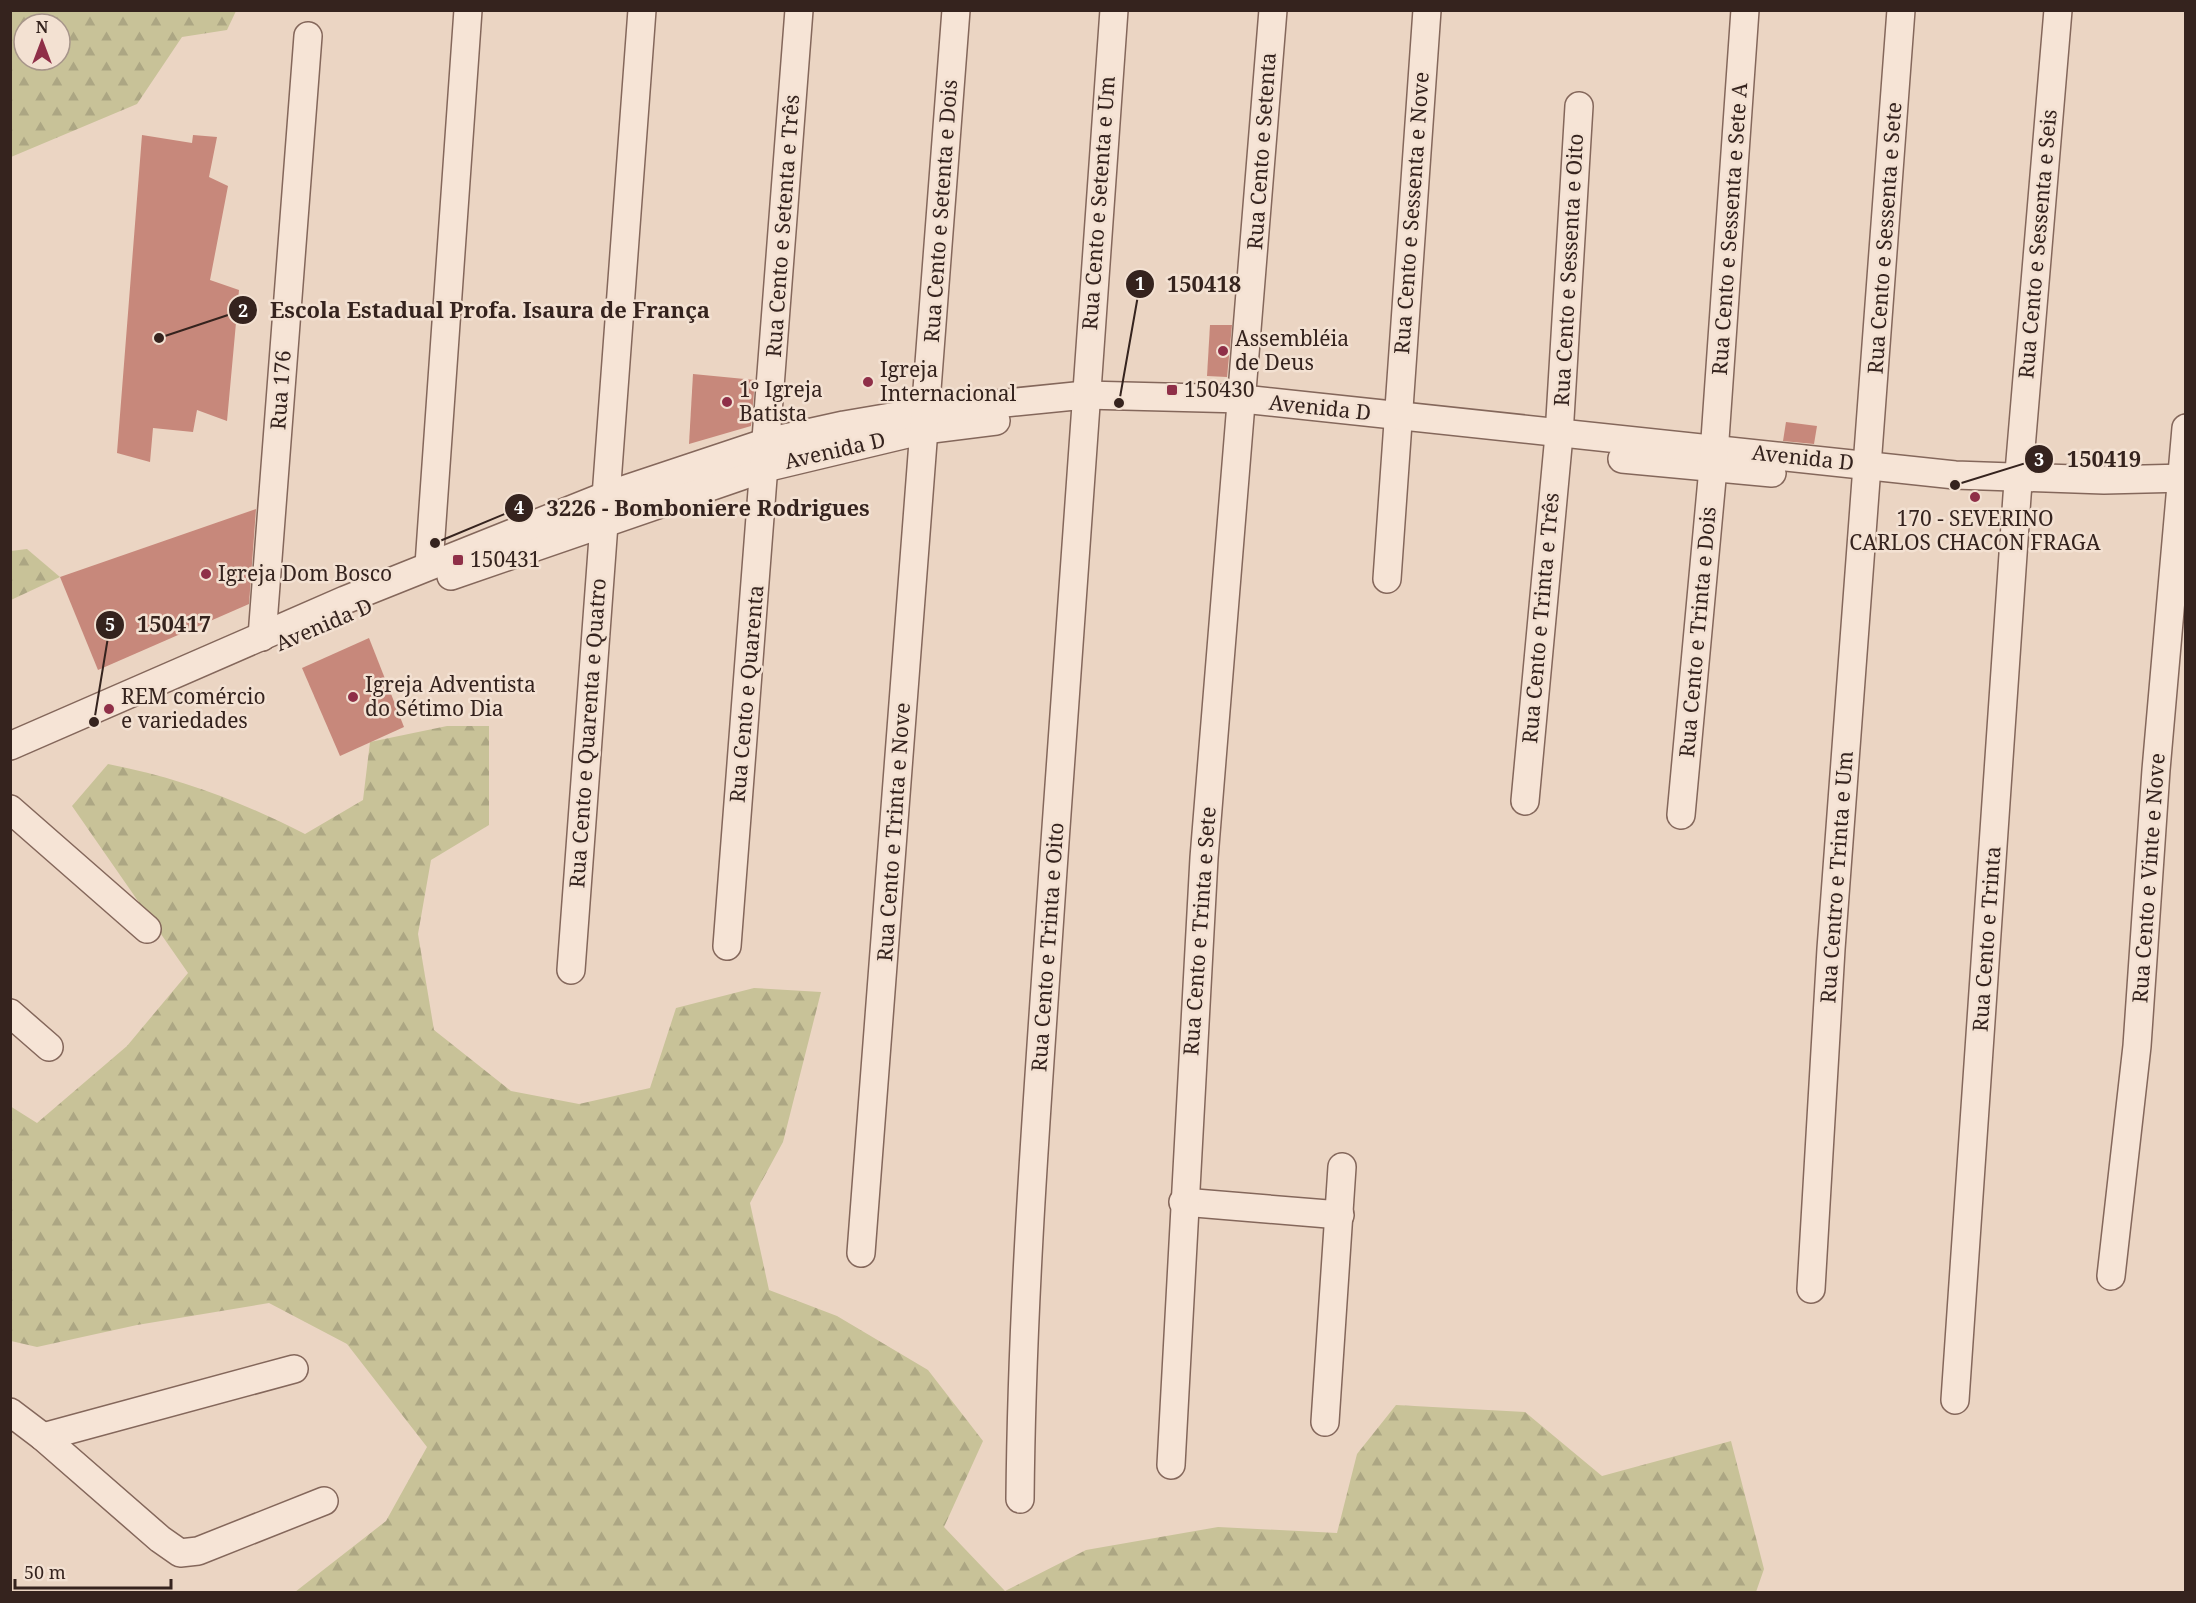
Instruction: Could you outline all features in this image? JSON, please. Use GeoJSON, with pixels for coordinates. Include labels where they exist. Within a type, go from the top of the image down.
{"type":"FeatureCollection","features":[{"type":"Feature","properties":{"kind":"street"},"geometry":{"type":"LineString","coordinates":[[429,565],[468,10]]}},
{"type":"Feature","properties":{"kind":"street","name":"Rua Cento e Quarenta e Quatro"},"geometry":{"type":"LineString","coordinates":[[571,970],[642,10]]}},
{"type":"Feature","properties":{"kind":"street","name":"Rua Cento e Setenta e Três"},"geometry":{"type":"LineString","coordinates":[[766,455],[799,10]]}},
{"type":"Feature","properties":{"kind":"street","name":"Rua Cento e Setenta e Dois"},"geometry":{"type":"LineString","coordinates":[[925,421],[957,10]]}},
{"type":"Feature","properties":{"kind":"street","name":"Rua Cento e Setenta e Um"},"geometry":{"type":"LineString","coordinates":[[1084,402],[1114,10]]}},
{"type":"Feature","properties":{"kind":"street","name":"Rua Cento e Setenta"},"geometry":{"type":"LineString","coordinates":[[1242,408],[1273,10]]}},
{"type":"Feature","properties":{"kind":"street","name":"Rua Cento e Sessenta e Nove"},"geometry":{"type":"LineString","coordinates":[[1387,579],[1396,424],[1427,10]]}},
{"type":"Feature","properties":{"kind":"street","name":"Rua Cento e Sessenta e Sete A"},"geometry":{"type":"LineString","coordinates":[[1713,458],[1745,10]]}},
{"type":"Feature","properties":{"kind":"street","name":"Rua Cento e Sessenta e Sete"},"geometry":{"type":"LineString","coordinates":[[1868,473],[1902,10]]}},
{"type":"Feature","properties":{"kind":"street","name":"Rua Cento e Sessenta e Seis"},"geometry":{"type":"LineString","coordinates":[[2017,487],[2058,10]]}},
{"type":"Feature","properties":{"kind":"street","name":"Rua 176"},"geometry":{"type":"LineString","coordinates":[[264,643],[309,36]]}},
{"type":"Feature","properties":{"kind":"street","name":"Rua Cento e Sessenta e Oito"},"geometry":{"type":"LineString","coordinates":[[1558,443],[1579,106]]}},
{"type":"Feature","properties":{"kind":"street","name":"Avenida D"},"geometry":{"type":"LineString","coordinates":[[264,643],[429,565],[766,455],[925,421],[1084,402],[1242,408],[1558,443],[1868,473],[1955,476],[2017,487],[2183,488]]}},
{"type":"Feature","properties":{"kind":"street","name":"Rua Cento e Trinta e Oito"},"geometry":{"type":"LineString","coordinates":[[1020,1499],[1021,1414],[1029,1237],[1084,402]]}},
{"type":"Feature","properties":{"kind":"street","name":"Rua Cento e Trinta e Sete"},"geometry":{"type":"LineString","coordinates":[[1171,1465],[1183,1202],[1204,858],[1242,408]]}},
{"type":"Feature","properties":{"kind":"street","name":"Rua Cento e Trinta e Nove"},"geometry":{"type":"LineString","coordinates":[[861,1253],[925,421]]}},
{"type":"Feature","properties":{"kind":"street","name":"Rua Cento e Vinte e Nove"},"geometry":{"type":"LineString","coordinates":[[2111,1276],[2137,1046],[2156,770],[2183,488],[2186,428]]}},
{"type":"Feature","properties":{"kind":"street","name":"Rua Cento e Trinta e Três"},"geometry":{"type":"LineString","coordinates":[[1525,801],[1558,443]]}},
{"type":"Feature","properties":{"kind":"street","name":"Rua Cento e Quarenta"},"geometry":{"type":"LineString","coordinates":[[727,946],[766,455]]}},
{"type":"Feature","properties":{"kind":"street","name":"Rua Cento e Trinta e Dois"},"geometry":{"type":"LineString","coordinates":[[1681,815],[1713,458]]}},
{"type":"Feature","properties":{"kind":"street","name":"Rua Centro e Trinta e Um"},"geometry":{"type":"LineString","coordinates":[[1810,1289],[1831,949],[1868,473]]}},
{"type":"Feature","properties":{"kind":"street","name":"Rua Cento e Trinta"},"geometry":{"type":"LineString","coordinates":[[1955,1400],[2017,487]]}},
{"type":"Feature","properties":{"kind":"street","name":"Avenida D"},"geometry":{"type":"LineString","coordinates":[[10,746],[264,643],[383,600],[604,509]]}},
{"type":"Feature","properties":{"kind":"street"},"geometry":{"type":"LineString","coordinates":[[10,809],[147,930]]}},
{"type":"Feature","properties":{"kind":"street"},"geometry":{"type":"LineString","coordinates":[[10,1013],[49,1047]]}},
{"type":"Feature","properties":{"kind":"street"},"geometry":{"type":"LineString","coordinates":[[1325,1422],[1342,1167]]}},
{"type":"Feature","properties":{"kind":"street"},"geometry":{"type":"LineString","coordinates":[[1183,1202],[1340,1215]]}},
{"type":"Feature","properties":{"kind":"street"},"geometry":{"type":"LineString","coordinates":[[43,1437],[294,1369]]}},
{"type":"Feature","properties":{"kind":"street"},"geometry":{"type":"LineString","coordinates":[[10,1412],[43,1437],[160,1539],[184,1553],[198,1551],[324,1501]]}},
{"type":"Feature","properties":{"kind":"green space"},"geometry":{"type":"Polygon","coordinates":[[[11,10],[236,10],[227,30],[182,37],[137,104],[11,157],[11,10]]]}},
{"type":"Feature","properties":{"kind":"green space"},"geometry":{"type":"Polygon","coordinates":[[[27,549],[60,577],[11,600],[11,551],[27,549]]]}},
{"type":"Feature","properties":{"kind":"green space"},"geometry":{"type":"Polygon","coordinates":[[[447,726],[489,726],[489,825],[431,860],[418,934],[434,1030],[511,1091],[579,1104],[650,1088],[676,1008],[754,988],[821,992],[783,1142],[750,1203],[769,1290],[837,1316],[928,1370],[983,1441],[944,1527],[1005,1591],[1086,1550],[1218,1527],[1337,1533],[1357,1454],[1396,1405],[1525,1412],[1602,1476],[1731,1441],[1764,1569],[1756,1592],[295,1592],[386,1521],[427,1447],[347,1344],[269,1303],[137,1325],[37,1347],[11,1341],[10,1106],[37,1123],[127,1046],[188,973],[72,806],[108,764],[160,776],[209,792],[257,811],[305,834],[363,800],[370,742],[447,726]]]}},
{"type":"Feature","properties":{"kind":"building"},"geometry":{"type":"Polygon","coordinates":[[[142,135],[192,143],[193,135],[217,137],[209,177],[228,186],[210,280],[239,290],[227,421],[197,410],[193,432],[153,428],[150,462],[117,453],[142,135]]]}},
{"type":"Feature","properties":{"kind":"building","name":"Assembléia de Deus"},"geometry":{"type":"Polygon","coordinates":[[[1210,325],[1232,325],[1227,377],[1207,376],[1210,325]]]}},
{"type":"Feature","properties":{"kind":"building","name":"1º Igreja Batista"},"geometry":{"type":"Polygon","coordinates":[[[693,374],[755,380],[751,426],[689,444],[693,374]]]}},
{"type":"Feature","properties":{"kind":"building"},"geometry":{"type":"Polygon","coordinates":[[[1786,422],[1817,426],[1814,444],[1783,441],[1786,422]]]}},
{"type":"Feature","properties":{"kind":"building"},"geometry":{"type":"Polygon","coordinates":[[[256,509],[249,604],[98,670],[60,577],[256,509]]]}},
{"type":"Feature","properties":{"kind":"building","name":"Igreja Adventista do Sétimo Dia"},"geometry":{"type":"Polygon","coordinates":[[[369,638],[404,727],[340,756],[302,668],[369,638]]]}},
{"type":"Feature","properties":{"kind":"place","name":"Escola Estadual Profa. Isaura de França"},"geometry":{"type":"Point","coordinates":[159,338]}},
{"type":"Feature","properties":{"kind":"place","name":"Assembléia de Deus"},"geometry":{"type":"Point","coordinates":[1223,351]}},
{"type":"Feature","properties":{"kind":"place","name":"Igreja Internacional"},"geometry":{"type":"Point","coordinates":[868,382]}},
{"type":"Feature","properties":{"kind":"place","name":"150430"},"geometry":{"type":"Point","coordinates":[1172,390]}},
{"type":"Feature","properties":{"kind":"place","name":"1º Igreja Batista"},"geometry":{"type":"Point","coordinates":[727,402]}},
{"type":"Feature","properties":{"kind":"place","name":"150418"},"geometry":{"type":"Point","coordinates":[1119,403]}},
{"type":"Feature","properties":{"kind":"place","name":"150419"},"geometry":{"type":"Point","coordinates":[1955,485]}},
{"type":"Feature","properties":{"kind":"place","name":"170 - SEVERINO CARLOS CHACON FRAGA"},"geometry":{"type":"Point","coordinates":[1975,497]}},
{"type":"Feature","properties":{"kind":"place","name":"3226 - Bomboniere Rodrigues"},"geometry":{"type":"Point","coordinates":[435,543]}},
{"type":"Feature","properties":{"kind":"place","name":"150431"},"geometry":{"type":"Point","coordinates":[458,560]}},
{"type":"Feature","properties":{"kind":"place","name":"Igreja Dom Bosco"},"geometry":{"type":"Point","coordinates":[206,574]}},
{"type":"Feature","properties":{"kind":"place","name":"Igreja Adventista do Sétimo Dia"},"geometry":{"type":"Point","coordinates":[353,697]}},
{"type":"Feature","properties":{"kind":"place","name":"REM comércio e variedades"},"geometry":{"type":"Point","coordinates":[109,709]}},
{"type":"Feature","properties":{"kind":"place","name":"150417"},"geometry":{"type":"Point","coordinates":[94,722]}}]}
